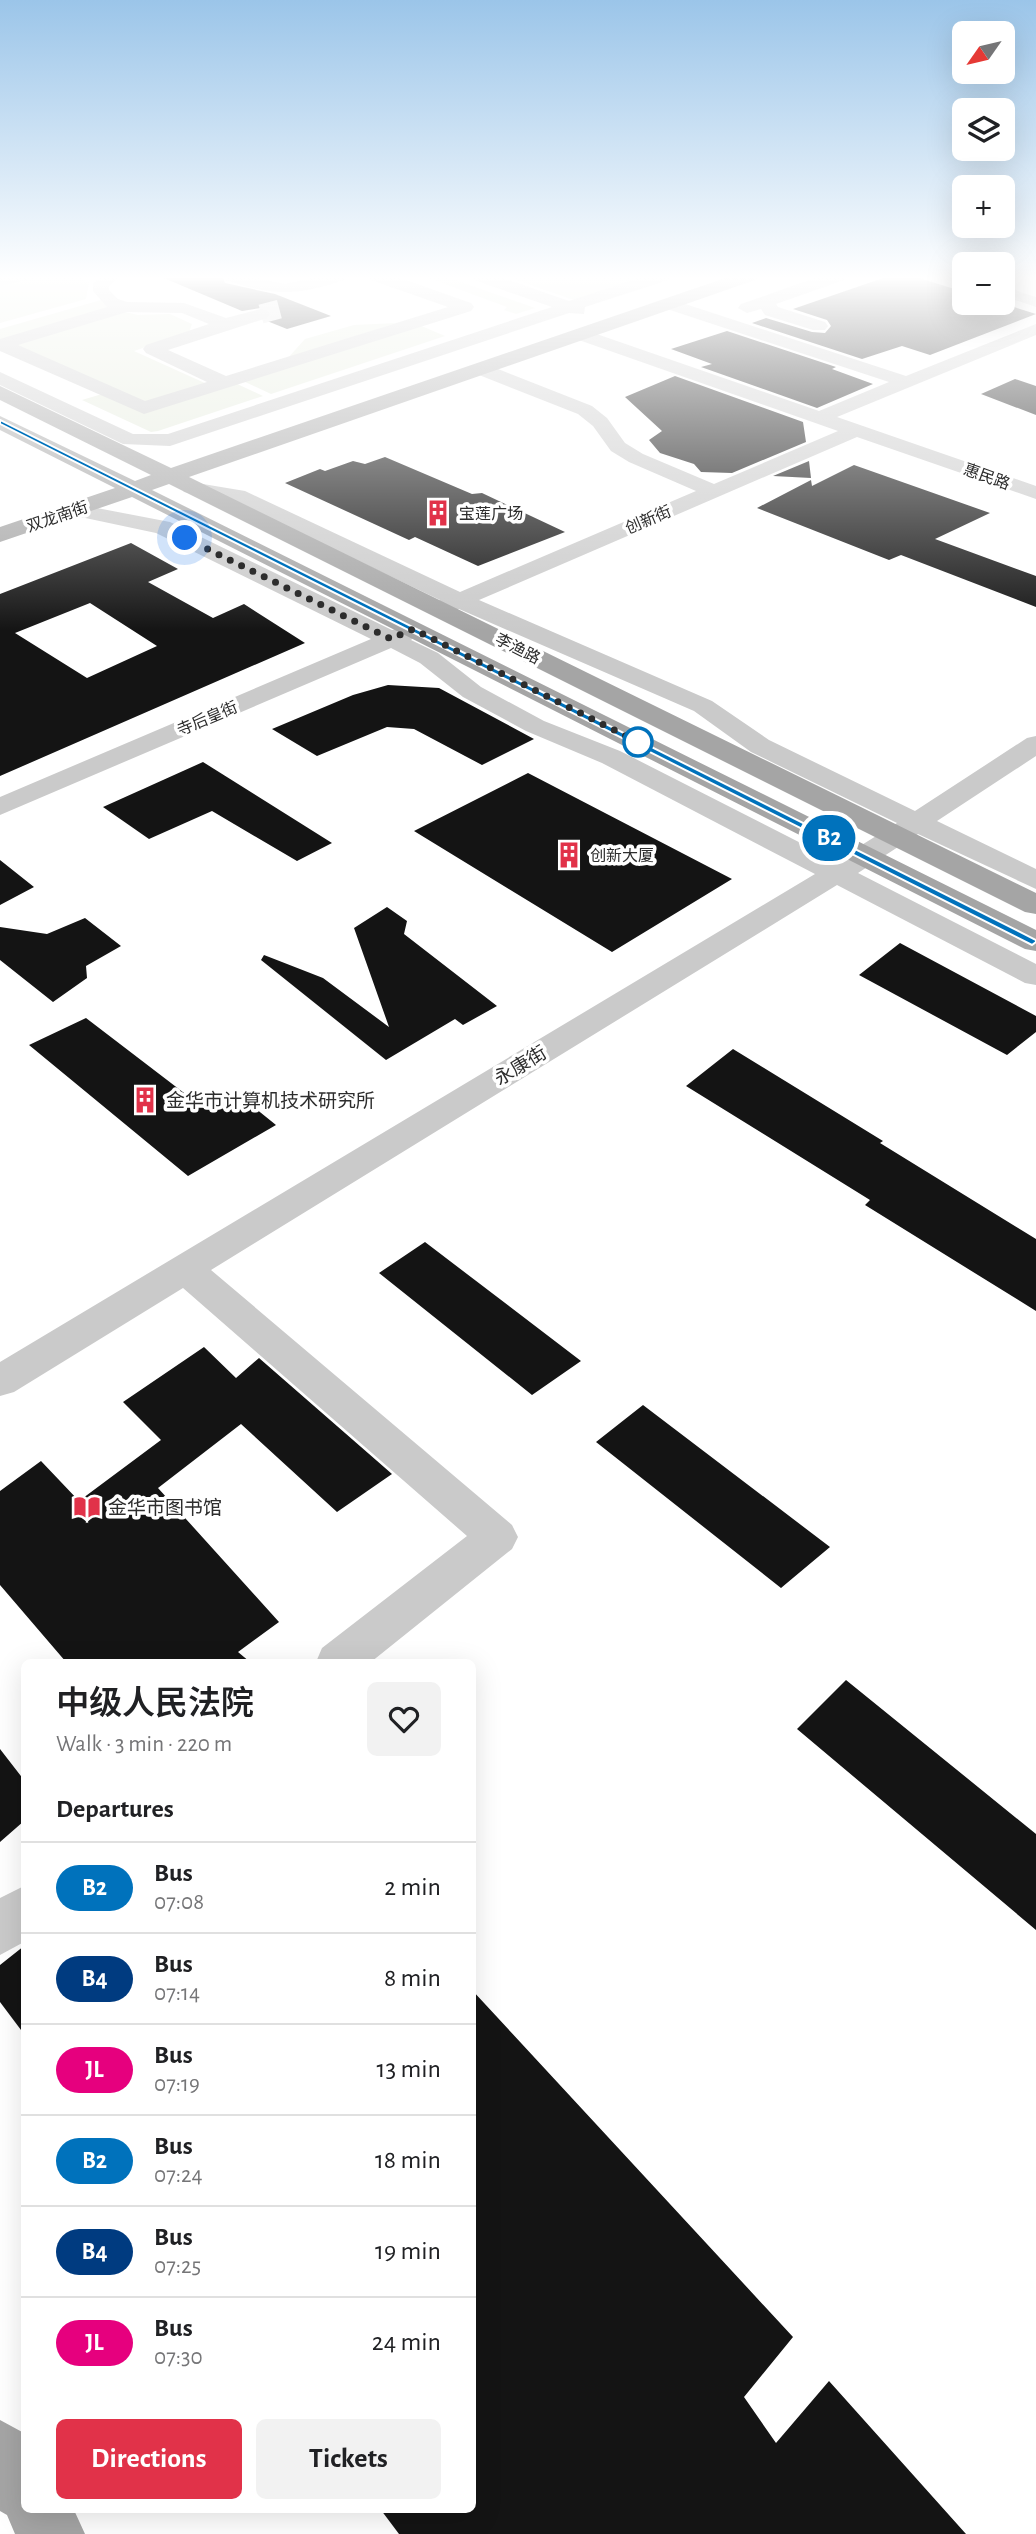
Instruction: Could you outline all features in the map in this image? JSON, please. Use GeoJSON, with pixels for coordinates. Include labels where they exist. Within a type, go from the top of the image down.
{"type":"FeatureCollection","features":[{"type":"Feature","properties":{"kind":"main road","name":"李渔路"},"geometry":{"type":"LineString","coordinates":[[5,394],[179,482],[449,604],[906,829],[1036,905]]}},
{"type":"Feature","properties":{"kind":"main road","name":"双龙南街"},"geometry":{"type":"LineString","coordinates":[[0,535],[76,497],[103,475],[339,394]]}},
{"type":"Feature","properties":{"kind":"main road","name":"双龙南街"},"geometry":{"type":"LineString","coordinates":[[76,497],[179,482],[414,394]]}},
{"type":"Feature","properties":{"kind":"main road","name":"李渔路"},"geometry":{"type":"LineString","coordinates":[[0,422],[134,489],[402,634],[865,856],[1036,942]]}},
{"type":"Feature","properties":{"kind":"main road"},"geometry":{"type":"LineString","coordinates":[[0,2452],[21,2485]]}},
{"type":"Feature","properties":{"kind":"main road"},"geometry":{"type":"LineString","coordinates":[[39,2513],[52,2534]]}},
{"type":"Feature","properties":{"kind":"street"},"geometry":{"type":"LineString","coordinates":[[34,394],[130,440],[170,440],[313,394]]}},
{"type":"Feature","properties":{"kind":"street"},"geometry":{"type":"LineString","coordinates":[[113,394],[144,408],[189,394]]}},
{"type":"Feature","properties":{"kind":"street"},"geometry":{"type":"LineString","coordinates":[[545,394],[585,410],[600,422],[618,447],[636,458],[714,491]]}},
{"type":"Feature","properties":{"kind":"street","name":"惠民路"},"geometry":{"type":"LineString","coordinates":[[755,394],[1036,493]]}},
{"type":"Feature","properties":{"kind":"street"},"geometry":{"type":"LineString","coordinates":[[821,417],[877,394]]}},
{"type":"Feature","properties":{"kind":"street","name":"创新街"},"geometry":{"type":"LineString","coordinates":[[449,604],[857,430]]}},
{"type":"Feature","properties":{"kind":"street"},"geometry":{"type":"LineString","coordinates":[[76,497],[113,519],[162,527],[402,634],[472,692],[535,726],[611,758],[1036,976]]}},
{"type":"Feature","properties":{"kind":"street","name":"寺后皇街"},"geometry":{"type":"LineString","coordinates":[[0,807],[402,634]]}},
{"type":"Feature","properties":{"kind":"street","name":"永康街"},"geometry":{"type":"LineString","coordinates":[[0,1381],[865,856],[1036,744]]}},
{"type":"Feature","properties":{"kind":"street"},"geometry":{"type":"LineString","coordinates":[[906,829],[1036,880]]}},
{"type":"Feature","properties":{"kind":"street"},"geometry":{"type":"LineString","coordinates":[[185,1269],[497,1537],[342,1659]]}},
{"type":"Feature","properties":{"kind":"street"},"geometry":{"type":"LineString","coordinates":[[0,1930],[21,1912]]}},
{"type":"Feature","properties":{"kind":"green space"},"geometry":{"type":"Polygon","coordinates":[[[103,394],[142,412],[199,394],[263,396],[151,432],[82,400],[103,394]]]}},
{"type":"Feature","properties":{"kind":"green space"},"geometry":{"type":"Polygon","coordinates":[[[123,394],[175,394],[145,404],[123,394]]]}},
{"type":"Feature","properties":{"kind":"building"},"geometry":{"type":"Polygon","coordinates":[[[632,394],[726,394],[803,422],[806,442],[732,473],[701,472],[694,464],[660,453],[649,440],[662,431],[625,397],[632,394]]]}},
{"type":"Feature","properties":{"kind":"building"},"geometry":{"type":"Polygon","coordinates":[[[778,394],[849,394],[817,408],[778,394]]]}},
{"type":"Feature","properties":{"kind":"building"},"geometry":{"type":"Polygon","coordinates":[[[982,394],[1036,394],[1036,415],[982,394]]]}},
{"type":"Feature","properties":{"kind":"building","name":"宝莲广场"},"geometry":{"type":"Polygon","coordinates":[[[385,457],[472,494],[482,493],[565,532],[478,566],[415,537],[409,540],[285,483],[320,469],[325,471],[353,461],[365,464],[385,457]]]}},
{"type":"Feature","properties":{"kind":"building"},"geometry":{"type":"Polygon","coordinates":[[[809,461],[811,478],[773,476],[809,461]]]}},
{"type":"Feature","properties":{"kind":"building"},"geometry":{"type":"Polygon","coordinates":[[[854,465],[990,513],[935,539],[1036,576],[1036,607],[901,555],[889,560],[757,508],[811,480],[812,486],[854,465]]]}},
{"type":"Feature","properties":{"kind":"building"},"geometry":{"type":"Polygon","coordinates":[[[131,543],[178,569],[148,582],[213,618],[244,604],[305,643],[0,776],[0,594],[131,543]],[[90,603],[15,633],[87,678],[157,646],[90,603]]]}},
{"type":"Feature","properties":{"kind":"building"},"geometry":{"type":"Polygon","coordinates":[[[388,685],[439,688],[534,739],[482,765],[414,729],[387,727],[317,756],[272,729],[353,695],[388,685]]]}},
{"type":"Feature","properties":{"kind":"building"},"geometry":{"type":"Polygon","coordinates":[[[203,762],[332,843],[297,861],[212,811],[149,839],[103,807],[203,762]]]}},
{"type":"Feature","properties":{"kind":"building","name":"创新大厦"},"geometry":{"type":"Polygon","coordinates":[[[528,773],[732,879],[612,952],[414,831],[528,773]]]}},
{"type":"Feature","properties":{"kind":"building"},"geometry":{"type":"Polygon","coordinates":[[[0,860],[34,887],[0,905],[0,860]]]}},
{"type":"Feature","properties":{"kind":"building"},"geometry":{"type":"Polygon","coordinates":[[[387,907],[407,921],[404,934],[497,1006],[463,1025],[455,1019],[386,1060],[261,960],[264,955],[323,978],[389,1027],[354,928],[387,907]]]}},
{"type":"Feature","properties":{"kind":"building"},"geometry":{"type":"Polygon","coordinates":[[[85,918],[121,946],[86,966],[87,978],[53,1002],[0,960],[0,927],[47,934],[85,918]]]}},
{"type":"Feature","properties":{"kind":"building"},"geometry":{"type":"Polygon","coordinates":[[[900,943],[1036,1016],[1036,1032],[1007,1055],[859,975],[900,943]]]}},
{"type":"Feature","properties":{"kind":"building","name":"金华市计算机技术研究所"},"geometry":{"type":"Polygon","coordinates":[[[86,1018],[205,1109],[235,1092],[276,1125],[188,1176],[29,1045],[86,1018]]]}},
{"type":"Feature","properties":{"kind":"building"},"geometry":{"type":"Polygon","coordinates":[[[733,1049],[1036,1239],[1036,1311],[865,1205],[870,1200],[686,1086],[733,1049]]]}},
{"type":"Feature","properties":{"kind":"building"},"geometry":{"type":"Polygon","coordinates":[[[425,1242],[581,1361],[532,1395],[379,1273],[425,1242]]]}},
{"type":"Feature","properties":{"kind":"building","name":"金华市图书馆"},"geometry":{"type":"Polygon","coordinates":[[[204,1347],[236,1378],[259,1358],[392,1474],[337,1512],[241,1424],[158,1488],[279,1622],[238,1652],[246,1659],[63,1659],[0,1585],[0,1491],[41,1461],[79,1501],[161,1440],[123,1402],[204,1347]]]}},
{"type":"Feature","properties":{"kind":"building"},"geometry":{"type":"Polygon","coordinates":[[[643,1405],[830,1547],[781,1588],[596,1442],[643,1405]]]}},
{"type":"Feature","properties":{"kind":"building"},"geometry":{"type":"Polygon","coordinates":[[[846,1680],[1036,1834],[1036,1930],[797,1729],[846,1680]]]}},
{"type":"Feature","properties":{"kind":"building"},"geometry":{"type":"Polygon","coordinates":[[[0,1749],[21,1776],[21,1824],[0,1842],[0,1749]]]}},
{"type":"Feature","properties":{"kind":"building"},"geometry":{"type":"Polygon","coordinates":[[[21,1948],[21,2030],[0,2002],[0,1965],[21,1948]]]}},
{"type":"Feature","properties":{"kind":"building"},"geometry":{"type":"Polygon","coordinates":[[[476,1994],[793,2337],[744,2397],[776,2443],[829,2381],[966,2534],[399,2534],[383,2513],[476,2513],[476,1994]]]}},
{"type":"Feature","properties":{"kind":"bus line","name":"B2"},"geometry":{"type":"LineString","coordinates":[[0,422],[1036,942]]}},
{"type":"Feature","properties":{"kind":"place","name":"宝莲广场"},"geometry":{"type":"Point","coordinates":[438,513]}},
{"type":"Feature","properties":{"kind":"place","name":"创新大厦"},"geometry":{"type":"Point","coordinates":[569,855]}},
{"type":"Feature","properties":{"kind":"place","name":"金华市计算机技术研究所"},"geometry":{"type":"Point","coordinates":[145,1100]}},
{"type":"Feature","properties":{"kind":"place","name":"金华市图书馆"},"geometry":{"type":"Point","coordinates":[87,1507]}},
{"type":"Feature","properties":{"kind":"route"},"geometry":{"type":"LineString","coordinates":[[185,538],[391,639],[413,629],[638,742]]}}]}
